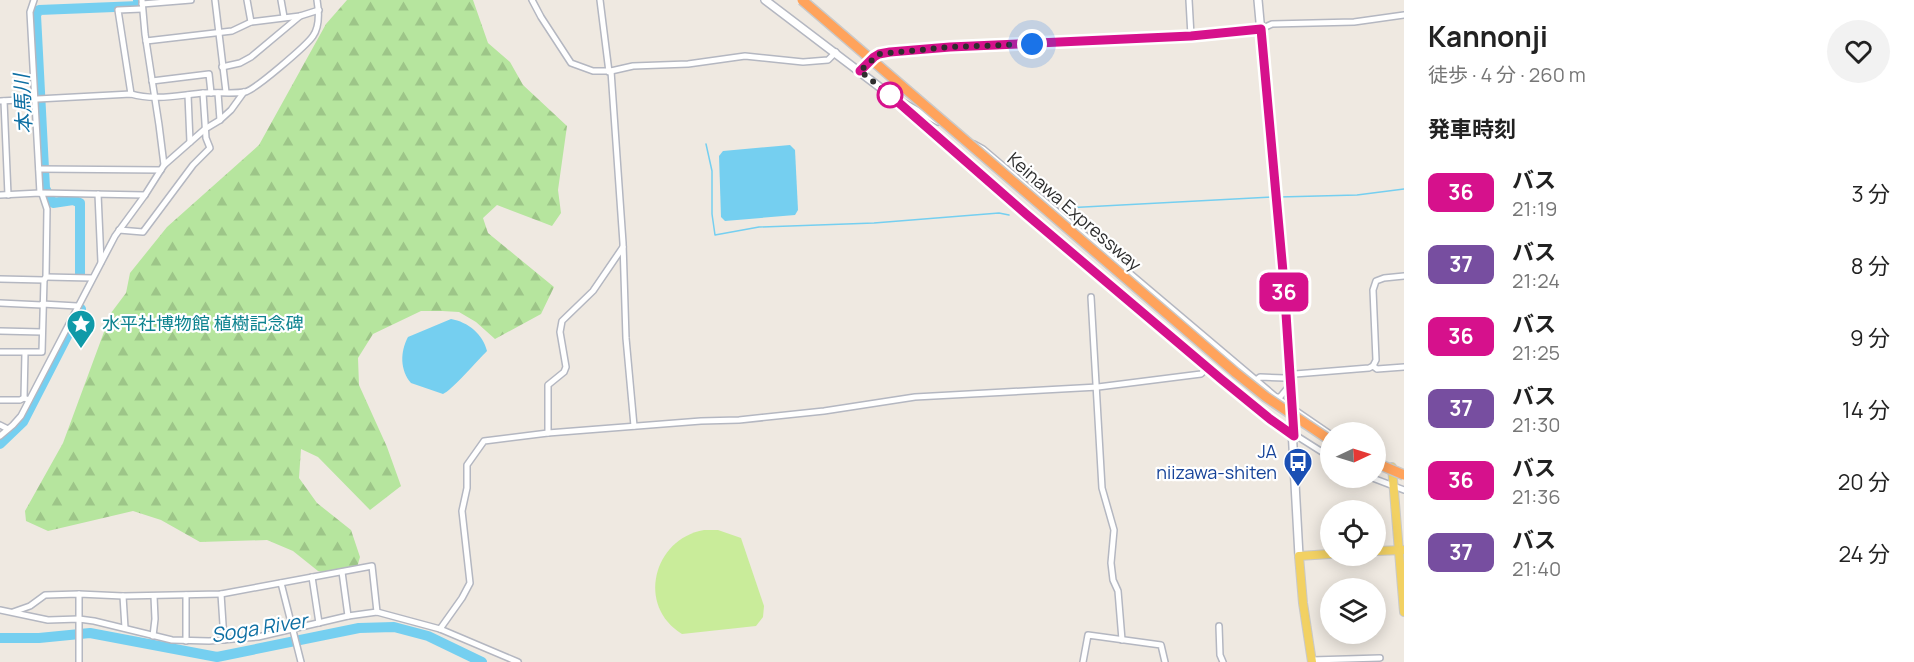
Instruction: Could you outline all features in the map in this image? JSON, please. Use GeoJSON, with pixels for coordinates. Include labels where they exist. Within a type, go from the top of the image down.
{"type":"FeatureCollection","features":[{"type":"Feature","properties":{"kind":"highway","name":"Keinawa Expressway"},"geometry":{"type":"LineString","coordinates":[[802,0],[1236,373],[1320,434]]}},
{"type":"Feature","properties":{"kind":"highway"},"geometry":{"type":"LineString","coordinates":[[1386,466],[1404,472]]}},
{"type":"Feature","properties":{"kind":"main road"},"geometry":{"type":"LineString","coordinates":[[1392,466],[1401,550],[1404,612]]}},
{"type":"Feature","properties":{"kind":"main road"},"geometry":{"type":"LineString","coordinates":[[1386,551],[1401,550]]}},
{"type":"Feature","properties":{"kind":"main road"},"geometry":{"type":"LineString","coordinates":[[1312,661],[1303,603],[1299,556],[1320,555]]}},
{"type":"Feature","properties":{"kind":"street"},"geometry":{"type":"LineString","coordinates":[[34,0],[30,12],[47,209],[42,352]]}},
{"type":"Feature","properties":{"kind":"street"},"geometry":{"type":"LineString","coordinates":[[130,94],[118,10],[142,4],[192,0]]}},
{"type":"Feature","properties":{"kind":"street"},"geometry":{"type":"LineString","coordinates":[[215,0],[226,92]]}},
{"type":"Feature","properties":{"kind":"street"},"geometry":{"type":"LineString","coordinates":[[247,0],[251,22]]}},
{"type":"Feature","properties":{"kind":"street"},"geometry":{"type":"LineString","coordinates":[[281,0],[284,17]]}},
{"type":"Feature","properties":{"kind":"street"},"geometry":{"type":"LineString","coordinates":[[8,195],[2,101],[130,94],[154,98],[251,90],[313,37],[319,10],[317,0]]}},
{"type":"Feature","properties":{"kind":"street"},"geometry":{"type":"LineString","coordinates":[[532,0],[571,63],[592,71],[610,71],[633,66],[688,64],[745,56],[803,62],[828,60],[836,52]]}},
{"type":"Feature","properties":{"kind":"street"},"geometry":{"type":"LineString","coordinates":[[600,0],[610,71],[623,247],[626,339],[634,426]]}},
{"type":"Feature","properties":{"kind":"street"},"geometry":{"type":"LineString","coordinates":[[765,0],[890,95],[1207,368],[1270,419],[1320,451]]}},
{"type":"Feature","properties":{"kind":"street"},"geometry":{"type":"LineString","coordinates":[[1189,0],[1191,36]]}},
{"type":"Feature","properties":{"kind":"street"},"geometry":{"type":"LineString","coordinates":[[1258,0],[1290,376],[1299,556]]}},
{"type":"Feature","properties":{"kind":"street"},"geometry":{"type":"LineString","coordinates":[[142,4],[162,167]]}},
{"type":"Feature","properties":{"kind":"street"},"geometry":{"type":"LineString","coordinates":[[146,41],[232,31],[251,22],[300,16],[319,10]]}},
{"type":"Feature","properties":{"kind":"street"},"geometry":{"type":"LineString","coordinates":[[860,71],[874,57],[890,52],[950,47],[1191,36],[1261,29],[1272,24],[1353,22],[1404,15]]}},
{"type":"Feature","properties":{"kind":"street"},"geometry":{"type":"LineString","coordinates":[[222,67],[240,63],[251,57],[300,16]]}},
{"type":"Feature","properties":{"kind":"street"},"geometry":{"type":"LineString","coordinates":[[152,81],[209,74],[220,120]]}},
{"type":"Feature","properties":{"kind":"street"},"geometry":{"type":"LineString","coordinates":[[0,436],[21,416],[27,399],[119,230],[162,167],[205,129],[220,120],[243,92]]}},
{"type":"Feature","properties":{"kind":"street"},"geometry":{"type":"LineString","coordinates":[[119,230],[143,232],[193,165],[210,148],[206,138],[203,93]]}},
{"type":"Feature","properties":{"kind":"street"},"geometry":{"type":"LineString","coordinates":[[188,95],[190,142]]}},
{"type":"Feature","properties":{"kind":"street"},"geometry":{"type":"LineString","coordinates":[[890,95],[983,149],[1276,397],[1320,427]]}},
{"type":"Feature","properties":{"kind":"street"},"geometry":{"type":"LineString","coordinates":[[43,169],[162,167]]}},
{"type":"Feature","properties":{"kind":"street"},"geometry":{"type":"LineString","coordinates":[[98,194],[101,262]]}},
{"type":"Feature","properties":{"kind":"street"},"geometry":{"type":"LineString","coordinates":[[0,195],[145,195]]}},
{"type":"Feature","properties":{"kind":"street"},"geometry":{"type":"LineString","coordinates":[[548,433],[548,385],[564,372],[566,367],[560,332],[562,321],[593,291],[623,247]]}},
{"type":"Feature","properties":{"kind":"street"},"geometry":{"type":"LineString","coordinates":[[1373,366],[1376,360],[1373,290],[1376,281],[1404,276]]}},
{"type":"Feature","properties":{"kind":"street"},"geometry":{"type":"LineString","coordinates":[[0,279],[92,278]]}},
{"type":"Feature","properties":{"kind":"street"},"geometry":{"type":"LineString","coordinates":[[1091,297],[1098,387],[1102,488],[1114,530],[1111,563],[1113,580],[1118,591],[1122,640]]}},
{"type":"Feature","properties":{"kind":"street"},"geometry":{"type":"LineString","coordinates":[[0,303],[77,306]]}},
{"type":"Feature","properties":{"kind":"street"},"geometry":{"type":"LineString","coordinates":[[0,331],[42,332]]}},
{"type":"Feature","properties":{"kind":"street"},"geometry":{"type":"LineString","coordinates":[[0,352],[42,352],[52,355]]}},
{"type":"Feature","properties":{"kind":"street"},"geometry":{"type":"LineString","coordinates":[[25,353],[27,399]]}},
{"type":"Feature","properties":{"kind":"street"},"geometry":{"type":"LineString","coordinates":[[1256,380],[1260,377],[1285,378],[1373,366],[1377,369],[1404,367]]}},
{"type":"Feature","properties":{"kind":"street"},"geometry":{"type":"LineString","coordinates":[[440,629],[470,583],[462,511],[467,488],[467,465],[484,441],[548,433],[739,420],[824,411],[915,397],[1098,387],[1201,374],[1207,368]]}},
{"type":"Feature","properties":{"kind":"street"},"geometry":{"type":"LineString","coordinates":[[1276,397],[1280,397],[1290,385]]}},
{"type":"Feature","properties":{"kind":"street"},"geometry":{"type":"LineString","coordinates":[[0,400],[27,399]]}},
{"type":"Feature","properties":{"kind":"street"},"geometry":{"type":"LineString","coordinates":[[0,425],[8,429]]}},
{"type":"Feature","properties":{"kind":"street"},"geometry":{"type":"LineString","coordinates":[[1386,463],[1404,472]]}},
{"type":"Feature","properties":{"kind":"street"},"geometry":{"type":"LineString","coordinates":[[1386,484],[1404,490]]}},
{"type":"Feature","properties":{"kind":"street"},"geometry":{"type":"LineString","coordinates":[[11,612],[30,606],[45,595],[221,594],[372,566],[377,612]]}},
{"type":"Feature","properties":{"kind":"street"},"geometry":{"type":"LineString","coordinates":[[342,572],[348,616]]}},
{"type":"Feature","properties":{"kind":"street"},"geometry":{"type":"LineString","coordinates":[[312,577],[320,623]]}},
{"type":"Feature","properties":{"kind":"street"},"geometry":{"type":"LineString","coordinates":[[281,583],[301,662]]}},
{"type":"Feature","properties":{"kind":"street"},"geometry":{"type":"LineString","coordinates":[[79,594],[79,662]]}},
{"type":"Feature","properties":{"kind":"street"},"geometry":{"type":"LineString","coordinates":[[221,594],[224,640]]}},
{"type":"Feature","properties":{"kind":"street"},"geometry":{"type":"LineString","coordinates":[[186,595],[186,641]]}},
{"type":"Feature","properties":{"kind":"street"},"geometry":{"type":"LineString","coordinates":[[123,596],[125,628]]}},
{"type":"Feature","properties":{"kind":"street"},"geometry":{"type":"LineString","coordinates":[[153,636],[154,596]]}},
{"type":"Feature","properties":{"kind":"street"},"geometry":{"type":"LineString","coordinates":[[0,610],[48,620],[79,619],[186,641],[258,637],[348,616],[377,612],[440,629],[518,662]]}},
{"type":"Feature","properties":{"kind":"street"},"geometry":{"type":"LineString","coordinates":[[1219,626],[1220,655],[1223,662]]}},
{"type":"Feature","properties":{"kind":"street"},"geometry":{"type":"LineString","coordinates":[[1083,662],[1088,635],[1161,645],[1165,662]]}},
{"type":"Feature","properties":{"kind":"street"},"geometry":{"type":"LineString","coordinates":[[1312,661],[1380,658]]}},
{"type":"Feature","properties":{"kind":"green space"},"geometry":{"type":"Polygon","coordinates":[[[347,0],[473,0],[488,43],[510,62],[523,85],[567,126],[558,190],[561,213],[552,226],[497,205],[483,218],[488,233],[554,287],[541,314],[495,339],[476,322],[459,312],[442,311],[421,311],[373,334],[358,358],[359,385],[387,447],[401,486],[370,510],[318,457],[301,449],[299,478],[317,503],[351,530],[360,557],[356,571],[335,575],[318,571],[293,551],[267,540],[200,542],[161,520],[133,511],[48,531],[26,521],[25,511],[63,443],[111,313],[126,293],[130,273],[167,227],[259,145],[326,24],[347,0]]]}},
{"type":"Feature","properties":{"kind":"green space"},"geometry":{"type":"Polygon","coordinates":[[[704,530],[718,530],[741,538],[764,606],[763,617],[756,626],[682,634],[668,622],[659,607],[655,591],[662,559],[673,546],[687,536],[704,530]]]}},
{"type":"Feature","properties":{"kind":"water"},"geometry":{"type":"Polygon","coordinates":[[[790,145],[795,150],[798,210],[795,215],[725,221],[721,217],[719,156],[723,151],[790,145]]]}},
{"type":"Feature","properties":{"kind":"water"},"geometry":{"type":"Polygon","coordinates":[[[451,319],[474,330],[482,339],[487,351],[443,394],[411,383],[407,378],[402,361],[408,337],[451,319]]]}},
{"type":"Feature","properties":{"kind":"waterway","name":"本馬川"},"geometry":{"type":"LineString","coordinates":[[80,274],[80,203],[73,200],[53,203],[45,188],[36,15],[39,10],[139,6],[138,0]]}},
{"type":"Feature","properties":{"kind":"waterway"},"geometry":{"type":"LineString","coordinates":[[706,144],[712,171],[712,214],[715,235],[759,227],[874,223],[999,213],[1009,215]]}},
{"type":"Feature","properties":{"kind":"waterway"},"geometry":{"type":"LineString","coordinates":[[1279,197],[1357,195],[1404,189]]}},
{"type":"Feature","properties":{"kind":"waterway"},"geometry":{"type":"LineString","coordinates":[[1065,208],[1274,197]]}},
{"type":"Feature","properties":{"kind":"waterway","name":"本馬川"},"geometry":{"type":"LineString","coordinates":[[0,444],[23,422],[81,309]]}},
{"type":"Feature","properties":{"kind":"waterway","name":"Soga River"},"geometry":{"type":"LineString","coordinates":[[0,638],[39,638],[90,633],[217,657],[359,628],[394,627],[428,636],[482,662]]}},
{"type":"Feature","properties":{"kind":"bus line","name":"36"},"geometry":{"type":"LineString","coordinates":[[860,71],[874,57],[890,52],[950,47],[1191,36],[1261,29],[1284,283],[1294,436],[1221,379],[890,95]]}},
{"type":"Feature","properties":{"kind":"place","name":"水平社博物館 植樹記念碑"},"geometry":{"type":"Point","coordinates":[81,350]}},
{"type":"Feature","properties":{"kind":"place","name":"JA niizawa-shiten"},"geometry":{"type":"Point","coordinates":[1298,488]}},
{"type":"Feature","properties":{"kind":"route"},"geometry":{"type":"LineString","coordinates":[[890,95],[860,71],[879,54],[950,47],[1032,44]]}}]}
